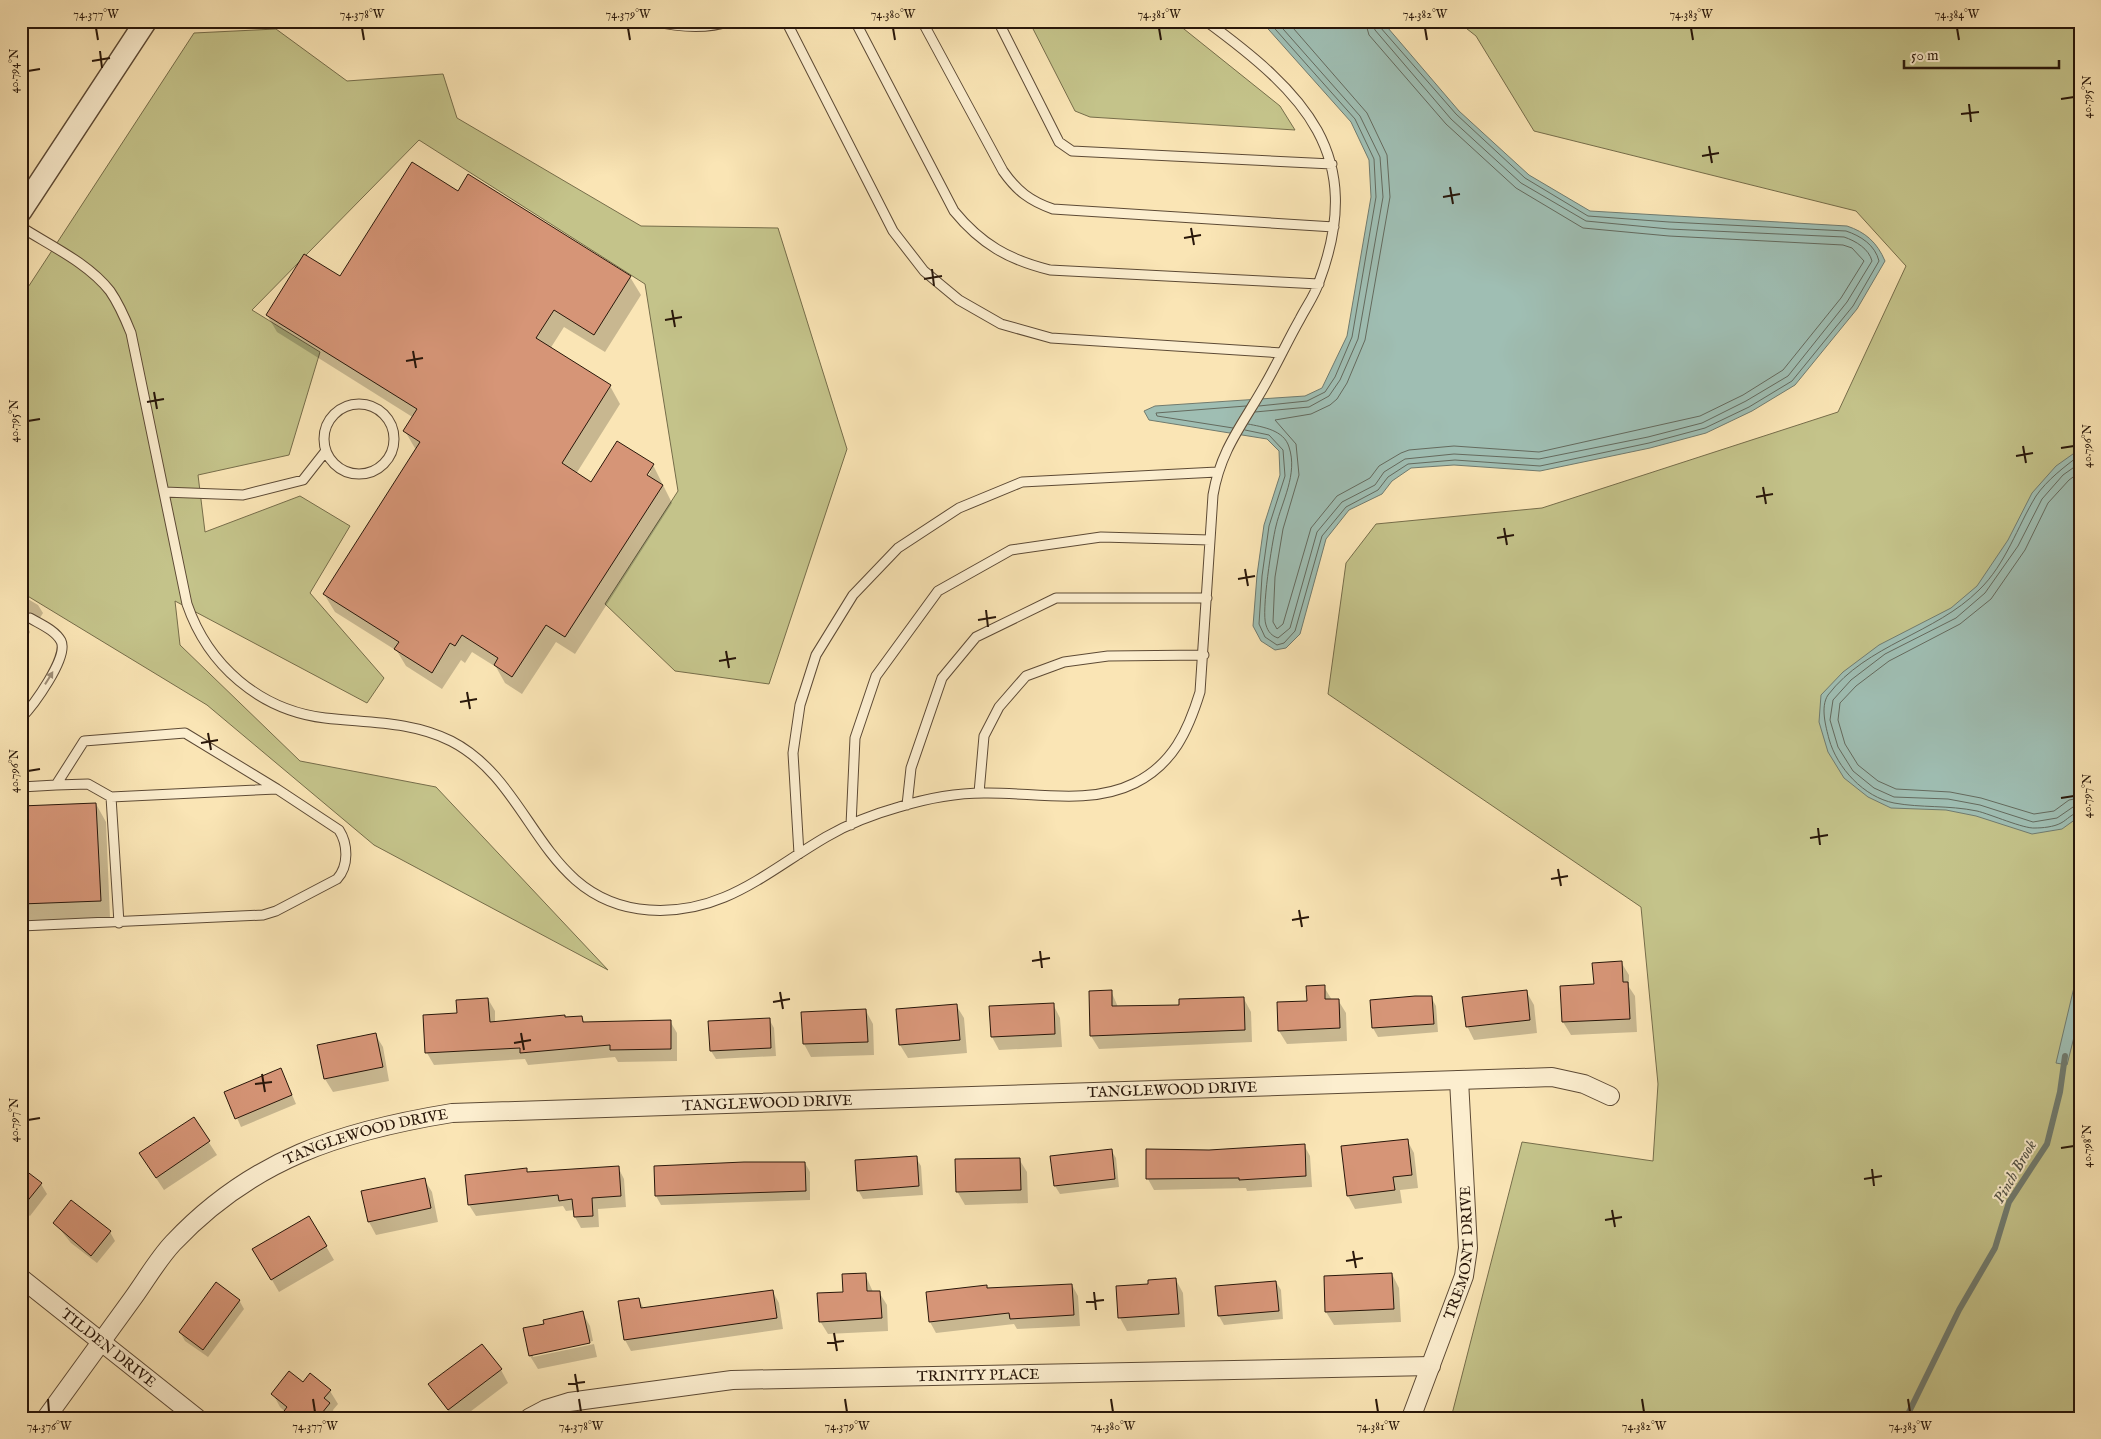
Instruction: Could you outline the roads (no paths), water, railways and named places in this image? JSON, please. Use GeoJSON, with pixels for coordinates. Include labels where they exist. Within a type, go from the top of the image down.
{"type":"FeatureCollection","features":[{"type":"Feature","properties":{"kind":"street"},"geometry":{"type":"LineString","coordinates":[[21,211],[146,21]]}},
{"type":"Feature","properties":{"kind":"street","name":"TANGLEWOOD DRIVE"},"geometry":{"type":"LineString","coordinates":[[46,1418],[172,1244],[204,1214],[245,1182],[288,1157],[341,1137],[396,1122],[452,1113],[1552,1077],[1584,1084],[1610,1096]]}},
{"type":"Feature","properties":{"kind":"street","name":"TREMONT DRIVE"},"geometry":{"type":"LineString","coordinates":[[1411,1418],[1464,1276],[1468,1248],[1459,1080]]}},
{"type":"Feature","properties":{"kind":"street","name":"TILDEN DRIVE"},"geometry":{"type":"LineString","coordinates":[[21,1278],[197,1418]]}},
{"type":"Feature","properties":{"kind":"street","name":"TRINITY PLACE"},"geometry":{"type":"LineString","coordinates":[[529,1418],[546,1409],[569,1402],[732,1380],[1431,1366]]}},
{"type":"Feature","properties":{"kind":"lane"},"geometry":{"type":"LineString","coordinates":[[653,21],[674,26],[707,26],[730,21]]}},
{"type":"Feature","properties":{"kind":"lane"},"geometry":{"type":"LineString","coordinates":[[786,21],[893,230],[924,271],[959,300],[1002,324],[1051,338],[1282,353]]}},
{"type":"Feature","properties":{"kind":"lane"},"geometry":{"type":"LineString","coordinates":[[855,21],[954,212],[972,233],[999,251],[1025,264],[1050,270],[1319,284]]}},
{"type":"Feature","properties":{"kind":"lane"},"geometry":{"type":"LineString","coordinates":[[922,21],[1002,171],[1016,190],[1032,202],[1053,209],[1334,227]]}},
{"type":"Feature","properties":{"kind":"lane"},"geometry":{"type":"LineString","coordinates":[[998,21],[1059,142],[1072,151],[1332,164]]}},
{"type":"Feature","properties":{"kind":"lane"},"geometry":{"type":"LineString","coordinates":[[21,227],[89,271],[109,291],[122,311],[131,333],[190,614],[208,648],[219,663],[239,682],[263,698],[294,711],[322,717],[397,724],[424,730],[451,741],[475,756],[496,775],[553,859],[573,879],[596,895],[618,904],[646,910],[680,910],[707,905],[734,895],[829,835],[907,805],[979,793],[1088,796],[1111,792],[1126,787],[1157,770],[1179,744],[1192,719],[1200,692],[1204,655],[1210,540],[1217,472],[1226,450],[1266,383],[1319,284],[1334,227],[1336,195],[1332,164],[1316,129],[1301,105],[1283,83],[1206,21]]}},
{"type":"Feature","properties":{"kind":"lane"},"geometry":{"type":"LineString","coordinates":[[164,492],[243,495],[304,480],[325,452],[323,443],[326,426],[330,418],[344,407],[361,404],[372,406],[382,412],[390,422],[394,432],[394,444],[390,455],[374,471],[351,474],[340,469],[325,452]]}},
{"type":"Feature","properties":{"kind":"lane"},"geometry":{"type":"LineString","coordinates":[[799,854],[793,753],[800,705],[816,655],[852,595],[898,548],[959,508],[1022,482],[1217,472]]}},
{"type":"Feature","properties":{"kind":"lane"},"geometry":{"type":"LineString","coordinates":[[851,825],[855,738],[876,676],[938,590],[1011,550],[1100,536],[1210,540]]}},
{"type":"Feature","properties":{"kind":"lane"},"geometry":{"type":"LineString","coordinates":[[907,805],[911,768],[942,678],[976,637],[1056,598],[1207,598]]}},
{"type":"Feature","properties":{"kind":"lane"},"geometry":{"type":"LineString","coordinates":[[21,718],[60,660],[63,648],[55,633],[30,618]]}},
{"type":"Feature","properties":{"kind":"lane"},"geometry":{"type":"LineString","coordinates":[[979,793],[984,736],[999,706],[1026,676],[1064,662],[1108,656],[1204,655]]}},
{"type":"Feature","properties":{"kind":"lane"},"geometry":{"type":"LineString","coordinates":[[21,926],[263,916],[337,879],[343,872],[346,863],[344,837],[339,830],[278,789],[185,733],[84,741],[56,785]]}},
{"type":"Feature","properties":{"kind":"lane"},"geometry":{"type":"LineString","coordinates":[[21,787],[88,784],[112,798],[278,789]]}},
{"type":"Feature","properties":{"kind":"lane"},"geometry":{"type":"LineString","coordinates":[[112,798],[119,922]]}},
{"type":"Feature","properties":{"kind":"water"},"geometry":{"type":"Polygon","coordinates":[[[1261,21],[1382,21],[1459,111],[1529,175],[1590,211],[1847,226],[1859,231],[1870,239],[1878,248],[1885,261],[1857,309],[1795,385],[1752,411],[1706,433],[1650,448],[1540,471],[1454,465],[1411,468],[1392,481],[1382,494],[1349,510],[1326,539],[1300,634],[1286,648],[1275,650],[1261,641],[1253,626],[1257,575],[1264,525],[1280,475],[1279,451],[1267,439],[1149,420],[1144,411],[1155,406],[1305,396],[1322,388],[1347,336],[1371,197],[1369,160],[1351,122],[1261,21]]]}},
{"type":"Feature","properties":{"kind":"water"},"geometry":{"type":"Polygon","coordinates":[[[2080,449],[2080,816],[2062,829],[2032,834],[1976,816],[1946,810],[1891,808],[1868,797],[1844,778],[1828,752],[1819,722],[1821,695],[1843,672],[1879,645],[1951,608],[1977,586],[2008,540],[2032,493],[2056,466],[2080,449]]]}},
{"type":"Feature","properties":{"kind":"water"},"geometry":{"type":"Polygon","coordinates":[[[2080,962],[2080,1013],[2067,1065],[2056,1063],[2080,962]]]}},
{"type":"Feature","properties":{"kind":"waterway","name":"Pinch Brook"},"geometry":{"type":"LineString","coordinates":[[1906,1418],[1959,1310],[1995,1248],[2009,1202],[2047,1144],[2060,1092],[2065,1056]]}}]}
